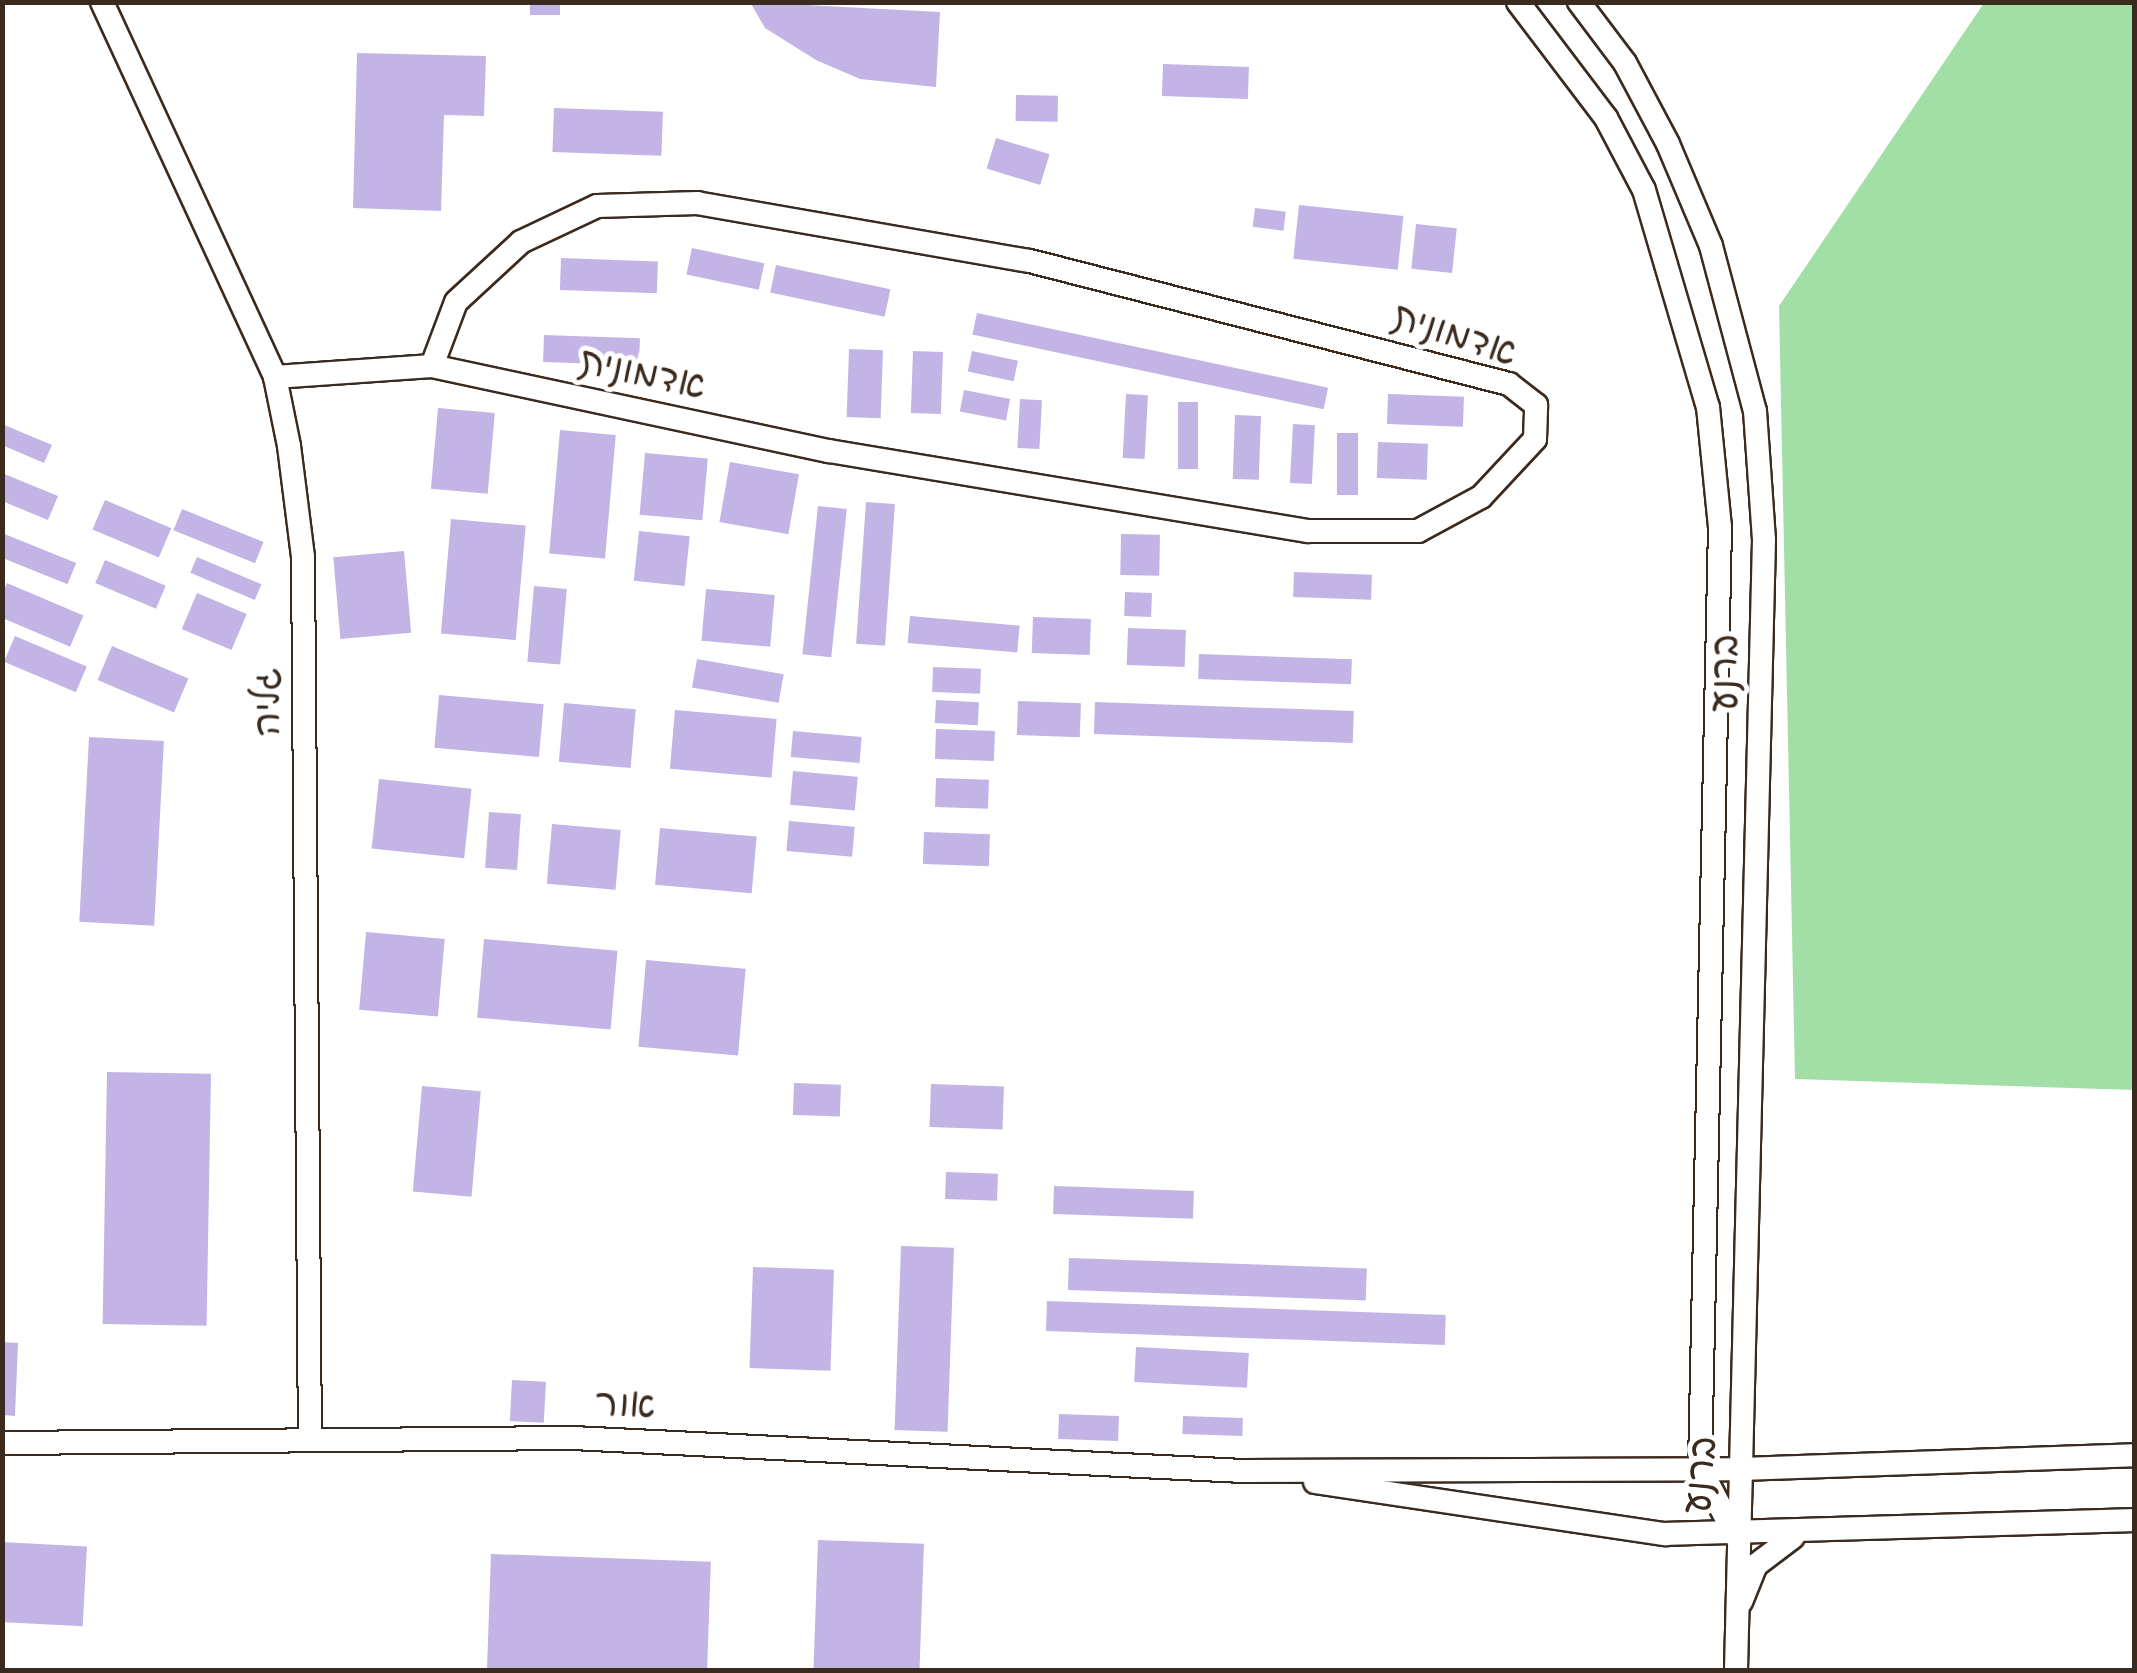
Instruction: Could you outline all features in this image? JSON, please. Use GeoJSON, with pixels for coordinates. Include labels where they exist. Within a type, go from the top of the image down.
{"type":"FeatureCollection","features":[{"type":"Feature","properties":{"kind":"street","name":"גליה"},"geometry":{"type":"LineString","coordinates":[[102,2],[275,377],[303,557],[310,1440]]}},
{"type":"Feature","properties":{"kind":"street","name":"ברנע"},"geometry":{"type":"LineString","coordinates":[[1518,2],[1606,118],[1644,190],[1700,379],[1720,527],[1700,1468],[1735,1535]]}},
{"type":"Feature","properties":{"kind":"street","name":"ברנע"},"geometry":{"type":"LineString","coordinates":[[1579,2],[1625,63],[1668,144],[1711,246],[1754,411],[1764,540],[1740,1469],[1735,1535]]}},
{"type":"Feature","properties":{"kind":"street","name":"אדמונית"},"geometry":{"type":"LineString","coordinates":[[275,377],[432,366],[828,451],[1308,531],[1418,530],[1480,497],[1535,439],[1536,406],[1509,384],[1029,261],[698,202],[597,206],[521,242],[456,302],[432,366]]}},
{"type":"Feature","properties":{"kind":"street"},"geometry":{"type":"LineString","coordinates":[[1700,379],[1742,365]]}},
{"type":"Feature","properties":{"kind":"street","name":"אור"},"geometry":{"type":"LineString","coordinates":[[2,1443],[574,1438],[1243,1471]]}},
{"type":"Feature","properties":{"kind":"street"},"geometry":{"type":"LineString","coordinates":[[1243,1471],[1740,1469],[2134,1455]]}},
{"type":"Feature","properties":{"kind":"street"},"geometry":{"type":"LineString","coordinates":[[1243,1471],[1665,1534],[1735,1535],[2134,1520]]}},
{"type":"Feature","properties":{"kind":"street"},"geometry":{"type":"LineString","coordinates":[[1736,1670],[1741,1601],[1756,1565],[1774,1545],[1806,1532]]}},
{"type":"Feature","properties":{"kind":"street"},"geometry":{"type":"LineString","coordinates":[[1735,1535],[1736,1670]]}},
{"type":"Feature","properties":{"kind":"green space"},"geometry":{"type":"Polygon","coordinates":[[[1984,3],[2134,3],[2134,1090],[1795,1079],[1779,306],[1984,3]]]}},
{"type":"Feature","properties":{"kind":"building"},"geometry":{"type":"Polygon","coordinates":[[[530,2],[560,2],[560,15],[530,15],[530,2]]]}},
{"type":"Feature","properties":{"kind":"building"},"geometry":{"type":"Polygon","coordinates":[[[750,2],[940,12],[936,87],[860,79],[816,60],[765,28],[750,2]]]}},
{"type":"Feature","properties":{"kind":"building"},"geometry":{"type":"Polygon","coordinates":[[[357,53],[486,56],[484,116],[444,115],[441,211],[353,208],[357,53]]]}},
{"type":"Feature","properties":{"kind":"building"},"geometry":{"type":"Polygon","coordinates":[[[1163,64],[1249,67],[1248,99],[1162,96],[1163,64]]]}},
{"type":"Feature","properties":{"kind":"building"},"geometry":{"type":"Polygon","coordinates":[[[1016,95],[1058,96],[1058,122],[1016,121],[1016,95]]]}},
{"type":"Feature","properties":{"kind":"building"},"geometry":{"type":"Polygon","coordinates":[[[554,108],[663,112],[661,156],[552,152],[554,108]]]}},
{"type":"Feature","properties":{"kind":"building"},"geometry":{"type":"Polygon","coordinates":[[[996,138],[1050,154],[1040,185],[987,169],[996,138]]]}},
{"type":"Feature","properties":{"kind":"building"},"geometry":{"type":"Polygon","coordinates":[[[1299,205],[1403,216],[1398,270],[1293,259],[1299,205]]]}},
{"type":"Feature","properties":{"kind":"building"},"geometry":{"type":"Polygon","coordinates":[[[1255,208],[1286,212],[1283,231],[1253,227],[1255,208]]]}},
{"type":"Feature","properties":{"kind":"building"},"geometry":{"type":"Polygon","coordinates":[[[1416,224],[1457,228],[1452,273],[1411,269],[1416,224]]]}},
{"type":"Feature","properties":{"kind":"building"},"geometry":{"type":"Polygon","coordinates":[[[692,248],[764,263],[759,290],[686,274],[692,248]]]}},
{"type":"Feature","properties":{"kind":"building"},"geometry":{"type":"Polygon","coordinates":[[[561,258],[658,261],[657,293],[560,290],[561,258]]]}},
{"type":"Feature","properties":{"kind":"building"},"geometry":{"type":"Polygon","coordinates":[[[776,265],[890,289],[885,317],[770,292],[776,265]]]}},
{"type":"Feature","properties":{"kind":"building"},"geometry":{"type":"Polygon","coordinates":[[[977,313],[1328,388],[1324,409],[972,335],[977,313]]]}},
{"type":"Feature","properties":{"kind":"building"},"geometry":{"type":"Polygon","coordinates":[[[544,335],[640,338],[639,365],[543,362],[544,335]]]}},
{"type":"Feature","properties":{"kind":"building"},"geometry":{"type":"Polygon","coordinates":[[[849,349],[883,350],[881,418],[847,417],[849,349]]]}},
{"type":"Feature","properties":{"kind":"building"},"geometry":{"type":"Polygon","coordinates":[[[913,351],[943,352],[941,414],[911,413],[913,351]]]}},
{"type":"Feature","properties":{"kind":"building"},"geometry":{"type":"Polygon","coordinates":[[[972,351],[1018,361],[1014,381],[968,372],[972,351]]]}},
{"type":"Feature","properties":{"kind":"building"},"geometry":{"type":"Polygon","coordinates":[[[964,390],[1010,399],[1006,421],[960,412],[964,390]]]}},
{"type":"Feature","properties":{"kind":"building"},"geometry":{"type":"Polygon","coordinates":[[[1126,394],[1148,395],[1145,459],[1123,458],[1126,394]]]}},
{"type":"Feature","properties":{"kind":"building"},"geometry":{"type":"Polygon","coordinates":[[[1388,394],[1464,397],[1463,427],[1387,424],[1388,394]]]}},
{"type":"Feature","properties":{"kind":"building"},"geometry":{"type":"Polygon","coordinates":[[[1020,399],[1042,400],[1039,449],[1017,448],[1020,399]]]}},
{"type":"Feature","properties":{"kind":"building"},"geometry":{"type":"Polygon","coordinates":[[[1178,402],[1198,402],[1198,469],[1178,469],[1178,402]]]}},
{"type":"Feature","properties":{"kind":"building"},"geometry":{"type":"Polygon","coordinates":[[[438,408],[495,413],[488,494],[431,489],[438,408]]]}},
{"type":"Feature","properties":{"kind":"building"},"geometry":{"type":"Polygon","coordinates":[[[1235,415],[1261,416],[1259,480],[1233,479],[1235,415]]]}},
{"type":"Feature","properties":{"kind":"building"},"geometry":{"type":"Polygon","coordinates":[[[2,424],[52,445],[44,463],[2,445],[2,424]]]}},
{"type":"Feature","properties":{"kind":"building"},"geometry":{"type":"Polygon","coordinates":[[[1293,424],[1315,425],[1312,484],[1290,483],[1293,424]]]}},
{"type":"Feature","properties":{"kind":"building"},"geometry":{"type":"Polygon","coordinates":[[[560,430],[616,435],[605,558],[549,554],[560,430]]]}},
{"type":"Feature","properties":{"kind":"building"},"geometry":{"type":"Polygon","coordinates":[[[1337,433],[1358,433],[1358,495],[1337,495],[1337,433]]]}},
{"type":"Feature","properties":{"kind":"building"},"geometry":{"type":"Polygon","coordinates":[[[1378,442],[1428,444],[1427,480],[1377,478],[1378,442]]]}},
{"type":"Feature","properties":{"kind":"building"},"geometry":{"type":"Polygon","coordinates":[[[645,453],[708,458],[702,520],[640,515],[645,453]]]}},
{"type":"Feature","properties":{"kind":"building"},"geometry":{"type":"Polygon","coordinates":[[[730,462],[799,474],[788,534],[719,522],[730,462]]]}},
{"type":"Feature","properties":{"kind":"building"},"geometry":{"type":"Polygon","coordinates":[[[2,473],[58,496],[48,520],[2,501],[2,473]]]}},
{"type":"Feature","properties":{"kind":"building"},"geometry":{"type":"Polygon","coordinates":[[[105,500],[171,528],[159,558],[92,529],[105,500]]]}},
{"type":"Feature","properties":{"kind":"building"},"geometry":{"type":"Polygon","coordinates":[[[866,502],[895,504],[885,646],[856,644],[866,502]]]}},
{"type":"Feature","properties":{"kind":"building"},"geometry":{"type":"Polygon","coordinates":[[[818,506],[847,509],[831,657],[802,654],[818,506]]]}},
{"type":"Feature","properties":{"kind":"building"},"geometry":{"type":"Polygon","coordinates":[[[182,509],[264,542],[255,563],[173,530],[182,509]]]}},
{"type":"Feature","properties":{"kind":"building"},"geometry":{"type":"Polygon","coordinates":[[[451,519],[526,526],[516,640],[441,634],[451,519]]]}},
{"type":"Feature","properties":{"kind":"building"},"geometry":{"type":"Polygon","coordinates":[[[639,531],[690,536],[684,586],[634,581],[639,531]]]}},
{"type":"Feature","properties":{"kind":"building"},"geometry":{"type":"Polygon","coordinates":[[[2,533],[76,563],[68,584],[2,558],[2,533]]]}},
{"type":"Feature","properties":{"kind":"building"},"geometry":{"type":"Polygon","coordinates":[[[1121,534],[1160,535],[1159,576],[1120,575],[1121,534]]]}},
{"type":"Feature","properties":{"kind":"building"},"geometry":{"type":"Polygon","coordinates":[[[404,551],[411,633],[340,639],[333,557],[404,551]]]}},
{"type":"Feature","properties":{"kind":"building"},"geometry":{"type":"Polygon","coordinates":[[[197,557],[261,584],[255,600],[190,573],[197,557]]]}},
{"type":"Feature","properties":{"kind":"building"},"geometry":{"type":"Polygon","coordinates":[[[105,560],[166,586],[156,609],[95,583],[105,560]]]}},
{"type":"Feature","properties":{"kind":"building"},"geometry":{"type":"Polygon","coordinates":[[[1294,572],[1372,575],[1371,600],[1293,597],[1294,572]]]}},
{"type":"Feature","properties":{"kind":"building"},"geometry":{"type":"Polygon","coordinates":[[[7,583],[83,615],[70,647],[2,618],[2,595],[7,583]]]}},
{"type":"Feature","properties":{"kind":"building"},"geometry":{"type":"Polygon","coordinates":[[[534,586],[567,589],[560,665],[527,662],[534,586]]]}},
{"type":"Feature","properties":{"kind":"building"},"geometry":{"type":"Polygon","coordinates":[[[706,589],[775,595],[770,647],[701,641],[706,589]]]}},
{"type":"Feature","properties":{"kind":"building"},"geometry":{"type":"Polygon","coordinates":[[[1125,592],[1152,593],[1151,617],[1124,616],[1125,592]]]}},
{"type":"Feature","properties":{"kind":"building"},"geometry":{"type":"Polygon","coordinates":[[[197,593],[247,614],[231,650],[182,629],[197,593]]]}},
{"type":"Feature","properties":{"kind":"building"},"geometry":{"type":"Polygon","coordinates":[[[910,616],[1020,626],[1017,652],[908,643],[910,616]]]}},
{"type":"Feature","properties":{"kind":"building"},"geometry":{"type":"Polygon","coordinates":[[[1033,617],[1091,619],[1090,655],[1032,653],[1033,617]]]}},
{"type":"Feature","properties":{"kind":"building"},"geometry":{"type":"Polygon","coordinates":[[[1128,628],[1186,630],[1185,667],[1127,665],[1128,628]]]}},
{"type":"Feature","properties":{"kind":"building"},"geometry":{"type":"Polygon","coordinates":[[[15,636],[87,666],[76,692],[4,662],[15,636]]]}},
{"type":"Feature","properties":{"kind":"building"},"geometry":{"type":"Polygon","coordinates":[[[112,646],[188,678],[174,712],[98,680],[112,646]]]}},
{"type":"Feature","properties":{"kind":"building"},"geometry":{"type":"Polygon","coordinates":[[[1199,654],[1352,659],[1351,684],[1198,679],[1199,654]]]}},
{"type":"Feature","properties":{"kind":"building"},"geometry":{"type":"Polygon","coordinates":[[[697,659],[784,674],[779,703],[692,688],[697,659]]]}},
{"type":"Feature","properties":{"kind":"building"},"geometry":{"type":"Polygon","coordinates":[[[933,667],[981,669],[980,694],[932,692],[933,667]]]}},
{"type":"Feature","properties":{"kind":"building"},"geometry":{"type":"Polygon","coordinates":[[[439,695],[544,704],[539,757],[434,748],[439,695]]]}},
{"type":"Feature","properties":{"kind":"building"},"geometry":{"type":"Polygon","coordinates":[[[936,700],[979,702],[978,725],[935,723],[936,700]]]}},
{"type":"Feature","properties":{"kind":"building"},"geometry":{"type":"Polygon","coordinates":[[[1018,701],[1081,703],[1080,737],[1017,735],[1018,701]]]}},
{"type":"Feature","properties":{"kind":"building"},"geometry":{"type":"Polygon","coordinates":[[[1095,702],[1354,711],[1353,743],[1094,734],[1095,702]]]}},
{"type":"Feature","properties":{"kind":"building"},"geometry":{"type":"Polygon","coordinates":[[[564,703],[636,709],[631,768],[559,762],[564,703]]]}},
{"type":"Feature","properties":{"kind":"building"},"geometry":{"type":"Polygon","coordinates":[[[675,710],[777,719],[771,778],[670,769],[675,710]]]}},
{"type":"Feature","properties":{"kind":"building"},"geometry":{"type":"Polygon","coordinates":[[[936,729],[995,731],[994,761],[935,759],[936,729]]]}},
{"type":"Feature","properties":{"kind":"building"},"geometry":{"type":"Polygon","coordinates":[[[793,731],[862,737],[859,763],[791,757],[793,731]]]}},
{"type":"Feature","properties":{"kind":"building"},"geometry":{"type":"Polygon","coordinates":[[[89,737],[164,741],[154,926],[79,922],[89,737]]]}},
{"type":"Feature","properties":{"kind":"building"},"geometry":{"type":"Polygon","coordinates":[[[793,771],[858,777],[855,811],[790,805],[793,771]]]}},
{"type":"Feature","properties":{"kind":"building"},"geometry":{"type":"Polygon","coordinates":[[[936,778],[989,780],[988,809],[935,807],[936,778]]]}},
{"type":"Feature","properties":{"kind":"building"},"geometry":{"type":"Polygon","coordinates":[[[379,779],[471,789],[464,858],[372,849],[379,779]]]}},
{"type":"Feature","properties":{"kind":"building"},"geometry":{"type":"Polygon","coordinates":[[[489,812],[521,814],[517,870],[485,868],[489,812]]]}},
{"type":"Feature","properties":{"kind":"building"},"geometry":{"type":"Polygon","coordinates":[[[789,821],[855,827],[852,857],[786,851],[789,821]]]}},
{"type":"Feature","properties":{"kind":"building"},"geometry":{"type":"Polygon","coordinates":[[[552,824],[621,830],[616,890],[547,884],[552,824]]]}},
{"type":"Feature","properties":{"kind":"building"},"geometry":{"type":"Polygon","coordinates":[[[660,828],[757,836],[752,893],[655,885],[660,828]]]}},
{"type":"Feature","properties":{"kind":"building"},"geometry":{"type":"Polygon","coordinates":[[[924,832],[990,834],[989,866],[923,864],[924,832]]]}},
{"type":"Feature","properties":{"kind":"building"},"geometry":{"type":"Polygon","coordinates":[[[366,932],[445,939],[438,1017],[359,1010],[366,932]]]}},
{"type":"Feature","properties":{"kind":"building"},"geometry":{"type":"Polygon","coordinates":[[[484,939],[617,951],[611,1029],[477,1018],[484,939]]]}},
{"type":"Feature","properties":{"kind":"building"},"geometry":{"type":"Polygon","coordinates":[[[646,960],[746,969],[738,1055],[638,1047],[646,960]]]}},
{"type":"Feature","properties":{"kind":"building"},"geometry":{"type":"Polygon","coordinates":[[[107,1072],[211,1074],[207,1326],[103,1324],[107,1072]]]}},
{"type":"Feature","properties":{"kind":"building"},"geometry":{"type":"Polygon","coordinates":[[[794,1083],[841,1085],[840,1117],[793,1115],[794,1083]]]}},
{"type":"Feature","properties":{"kind":"building"},"geometry":{"type":"Polygon","coordinates":[[[931,1084],[1004,1087],[1002,1130],[929,1127],[931,1084]]]}},
{"type":"Feature","properties":{"kind":"building"},"geometry":{"type":"Polygon","coordinates":[[[422,1086],[481,1091],[472,1197],[413,1192],[422,1086]]]}},
{"type":"Feature","properties":{"kind":"building"},"geometry":{"type":"Polygon","coordinates":[[[946,1172],[998,1174],[997,1201],[945,1199],[946,1172]]]}},
{"type":"Feature","properties":{"kind":"building"},"geometry":{"type":"Polygon","coordinates":[[[1054,1186],[1194,1191],[1193,1219],[1053,1214],[1054,1186]]]}},
{"type":"Feature","properties":{"kind":"building"},"geometry":{"type":"Polygon","coordinates":[[[901,1246],[954,1248],[948,1432],[895,1430],[901,1246]]]}},
{"type":"Feature","properties":{"kind":"building"},"geometry":{"type":"Polygon","coordinates":[[[1069,1258],[1367,1268],[1366,1300],[1068,1290],[1069,1258]]]}},
{"type":"Feature","properties":{"kind":"building"},"geometry":{"type":"Polygon","coordinates":[[[753,1267],[834,1270],[830,1371],[749,1368],[753,1267]]]}},
{"type":"Feature","properties":{"kind":"building"},"geometry":{"type":"Polygon","coordinates":[[[1047,1301],[1446,1315],[1445,1345],[1046,1331],[1047,1301]]]}},
{"type":"Feature","properties":{"kind":"building"},"geometry":{"type":"Polygon","coordinates":[[[2,1342],[18,1343],[15,1416],[2,1415],[2,1342]]]}},
{"type":"Feature","properties":{"kind":"building"},"geometry":{"type":"Polygon","coordinates":[[[1136,1347],[1249,1353],[1247,1388],[1134,1382],[1136,1347]]]}},
{"type":"Feature","properties":{"kind":"building"},"geometry":{"type":"Polygon","coordinates":[[[512,1380],[546,1382],[544,1423],[510,1421],[512,1380]]]}},
{"type":"Feature","properties":{"kind":"building"},"geometry":{"type":"Polygon","coordinates":[[[1059,1414],[1119,1416],[1118,1441],[1058,1439],[1059,1414]]]}},
{"type":"Feature","properties":{"kind":"building"},"geometry":{"type":"Polygon","coordinates":[[[1183,1416],[1243,1418],[1242,1436],[1182,1434],[1183,1416]]]}},
{"type":"Feature","properties":{"kind":"building"},"geometry":{"type":"Polygon","coordinates":[[[818,1540],[924,1544],[920,1670],[813,1670],[818,1540]]]}},
{"type":"Feature","properties":{"kind":"building"},"geometry":{"type":"Polygon","coordinates":[[[2,1542],[87,1546],[83,1626],[2,1622],[2,1542]]]}},
{"type":"Feature","properties":{"kind":"building"},"geometry":{"type":"Polygon","coordinates":[[[491,1554],[711,1562],[707,1670],[487,1670],[491,1554]]]}}]}
